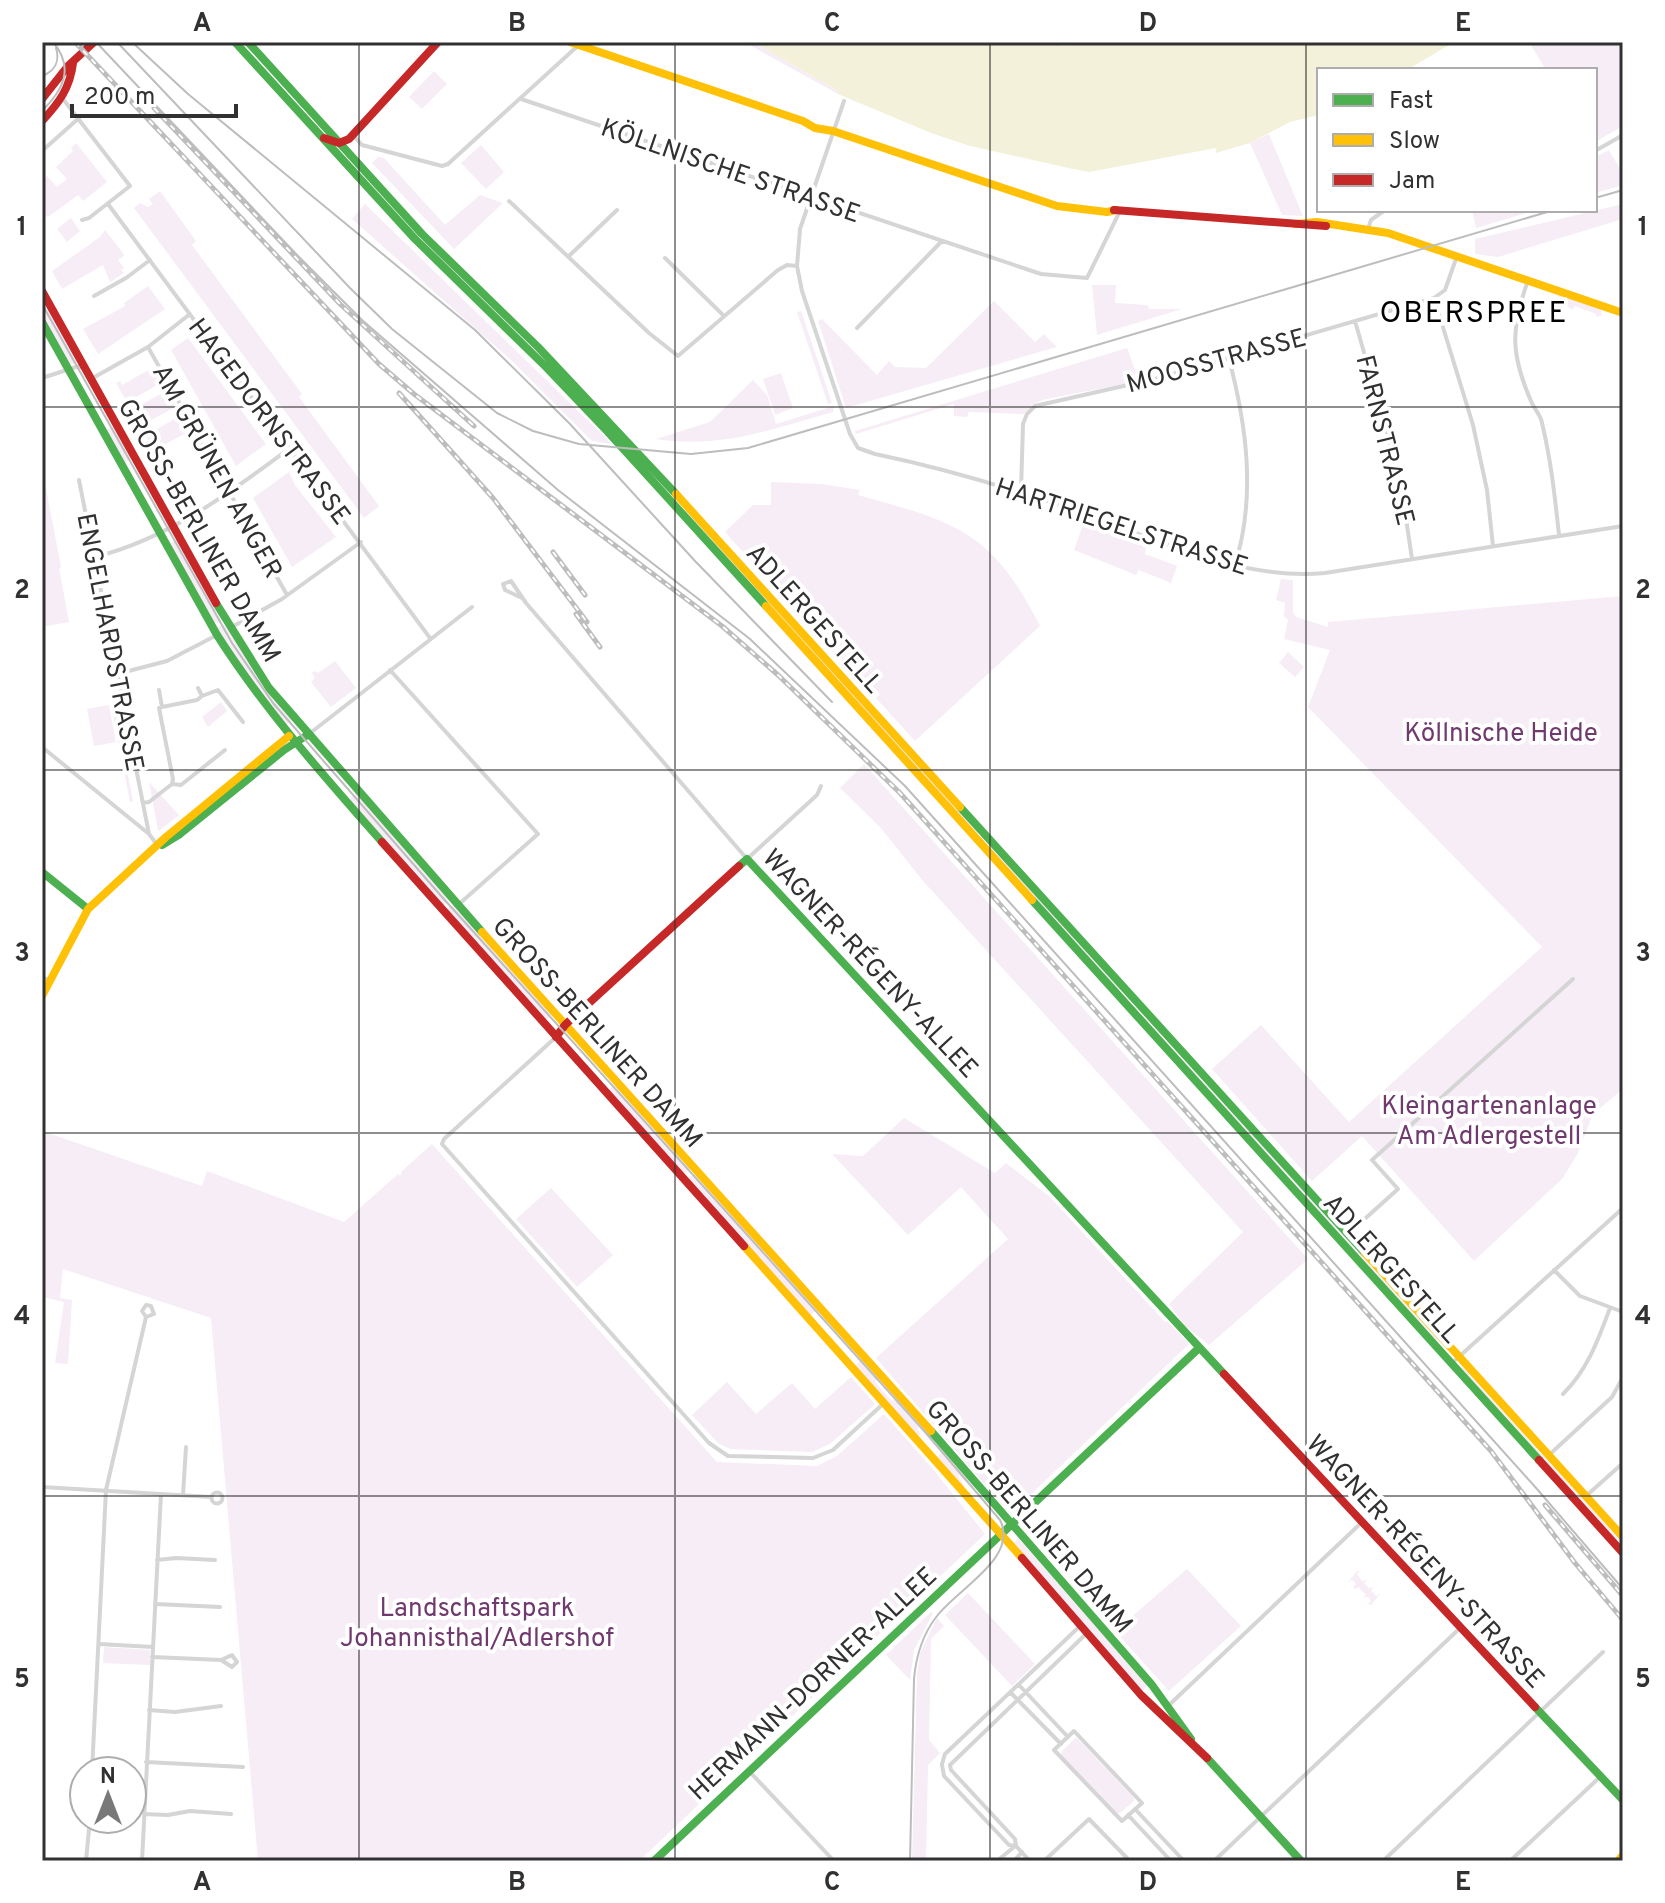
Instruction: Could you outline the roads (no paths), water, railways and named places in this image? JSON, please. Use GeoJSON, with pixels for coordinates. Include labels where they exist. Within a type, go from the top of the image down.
{"type":"FeatureCollection","features":[{"type":"Feature","properties":{"kind":"main road"},"geometry":{"type":"LineString","coordinates":[[42,99],[73,61],[94,42]]}},
{"type":"Feature","properties":{"kind":"main road"},"geometry":{"type":"LineString","coordinates":[[235,42],[415,239],[610,428]]}},
{"type":"Feature","properties":{"kind":"main road"},"geometry":{"type":"LineString","coordinates":[[248,42],[447,260],[577,386],[610,428]]}},
{"type":"Feature","properties":{"kind":"main road"},"geometry":{"type":"LineString","coordinates":[[324,138],[339,143],[353,135],[438,42]]}},
{"type":"Feature","properties":{"kind":"main road"},"geometry":{"type":"LineString","coordinates":[[577,43],[1057,206],[1316,228],[1368,229],[1623,313]]}},
{"type":"Feature","properties":{"kind":"main road"},"geometry":{"type":"LineString","coordinates":[[42,121],[66,103],[73,61]]}},
{"type":"Feature","properties":{"kind":"main road","name":"GROSS-BERLINER DAMM"},"geometry":{"type":"LineString","coordinates":[[42,291],[230,628],[264,681],[458,905],[924,1425],[1168,1706],[1198,1748]]}},
{"type":"Feature","properties":{"kind":"main road","name":"GROSS-BERLINER DAMM"},"geometry":{"type":"LineString","coordinates":[[42,322],[217,635],[245,679],[292,740],[885,1403],[1083,1630],[1159,1713],[1198,1748],[1301,1861]]}},
{"type":"Feature","properties":{"kind":"main road"},"geometry":{"type":"LineString","coordinates":[[546,367],[555,371],[573,389],[577,386]]}},
{"type":"Feature","properties":{"kind":"main road","name":"ADLERGESTELL"},"geometry":{"type":"LineString","coordinates":[[610,428],[1623,1553]]}},
{"type":"Feature","properties":{"kind":"main road"},"geometry":{"type":"LineString","coordinates":[[42,996],[46,979],[88,909],[158,846],[180,834],[292,740],[309,734]]}},
{"type":"Feature","properties":{"kind":"main road"},"geometry":{"type":"LineString","coordinates":[[556,1037],[565,1025],[747,859]]}},
{"type":"Feature","properties":{"kind":"main road","name":"WAGNER-RÉGENY-ALLEE"},"geometry":{"type":"LineString","coordinates":[[747,859],[1199,1348]]}},
{"type":"Feature","properties":{"kind":"main road"},"geometry":{"type":"LineString","coordinates":[[42,872],[88,909]]}},
{"type":"Feature","properties":{"kind":"main road","name":"ADLERGESTELL"},"geometry":{"type":"LineString","coordinates":[[1134,1007],[1348,1234],[1623,1537]]}},
{"type":"Feature","properties":{"kind":"main road","name":"WAGNER-RÉGENY-STRASSE"},"geometry":{"type":"LineString","coordinates":[[1199,1348],[1623,1800]]}},
{"type":"Feature","properties":{"kind":"main road","name":"HERMANN-DORNER-ALLEE"},"geometry":{"type":"LineString","coordinates":[[654,1861],[1199,1348]]}},
{"type":"Feature","properties":{"kind":"main road"},"geometry":{"type":"LineString","coordinates":[[1159,1713],[1168,1706]]}},
{"type":"Feature","properties":{"kind":"main road"},"geometry":{"type":"LineString","coordinates":[[1618,1861],[1623,1855]]}},
{"type":"Feature","properties":{"kind":"street"},"geometry":{"type":"LineString","coordinates":[[353,135],[362,145],[442,166],[448,164],[521,99],[577,43]]}},
{"type":"Feature","properties":{"kind":"street","name":"KÖLLNISCHE STRASSE"},"geometry":{"type":"LineString","coordinates":[[521,99],[1041,274],[1087,278],[1118,210]]}},
{"type":"Feature","properties":{"kind":"street"},"geometry":{"type":"LineString","coordinates":[[509,201],[649,333],[678,356],[778,270],[787,265],[797,266],[798,237],[844,101]]}},
{"type":"Feature","properties":{"kind":"street"},"geometry":{"type":"LineString","coordinates":[[66,103],[130,186],[89,218],[82,220]]}},
{"type":"Feature","properties":{"kind":"street"},"geometry":{"type":"LineString","coordinates":[[42,151],[79,118]]}},
{"type":"Feature","properties":{"kind":"street"},"geometry":{"type":"LineString","coordinates":[[1597,150],[1623,135]]}},
{"type":"Feature","properties":{"kind":"street","name":"HAGEDORNSTRASSE"},"geometry":{"type":"LineString","coordinates":[[108,204],[430,638]]}},
{"type":"Feature","properties":{"kind":"street"},"geometry":{"type":"LineString","coordinates":[[569,256],[617,210]]}},
{"type":"Feature","properties":{"kind":"street"},"geometry":{"type":"LineString","coordinates":[[1368,229],[1371,220],[1382,212]]}},
{"type":"Feature","properties":{"kind":"street"},"geometry":{"type":"LineString","coordinates":[[857,328],[942,241]]}},
{"type":"Feature","properties":{"kind":"street"},"geometry":{"type":"LineString","coordinates":[[1457,256],[1445,290],[1434,298],[1473,425],[1487,490],[1493,546]]}},
{"type":"Feature","properties":{"kind":"street"},"geometry":{"type":"LineString","coordinates":[[665,258],[723,316]]}},
{"type":"Feature","properties":{"kind":"street"},"geometry":{"type":"LineString","coordinates":[[94,296],[150,260]]}},
{"type":"Feature","properties":{"kind":"street","name":"HARTRIEGELSTRASSE"},"geometry":{"type":"LineString","coordinates":[[797,266],[802,291],[854,443],[858,448],[875,454],[1021,491],[1235,565],[1281,574],[1307,575],[1623,526]]}},
{"type":"Feature","properties":{"kind":"street"},"geometry":{"type":"LineString","coordinates":[[1528,280],[1516,316],[1514,344],[1531,403],[1542,419],[1559,535]]}},
{"type":"Feature","properties":{"kind":"street","name":"MOOSSTRASSE"},"geometry":{"type":"LineString","coordinates":[[1021,491],[1023,424],[1035,406],[1159,378],[1434,298]]}},
{"type":"Feature","properties":{"kind":"street"},"geometry":{"type":"LineString","coordinates":[[91,379],[148,347],[190,314]]}},
{"type":"Feature","properties":{"kind":"street","name":"FARNSTRASSE"},"geometry":{"type":"LineString","coordinates":[[1355,321],[1400,478],[1412,559]]}},
{"type":"Feature","properties":{"kind":"street","name":"AM GRÜNEN ANGER"},"geometry":{"type":"LineString","coordinates":[[148,347],[287,595]]}},
{"type":"Feature","properties":{"kind":"street"},"geometry":{"type":"LineString","coordinates":[[1229,359],[1243,411],[1247,465],[1247,515],[1235,565]]}},
{"type":"Feature","properties":{"kind":"street"},"geometry":{"type":"LineString","coordinates":[[42,378],[79,366],[86,370]]}},
{"type":"Feature","properties":{"kind":"street"},"geometry":{"type":"LineString","coordinates":[[95,557],[130,547],[159,533],[230,493],[290,448]]}},
{"type":"Feature","properties":{"kind":"street","name":"ENGELHARDSTRASSE"},"geometry":{"type":"LineString","coordinates":[[79,480],[142,804],[149,834],[158,846]]}},
{"type":"Feature","properties":{"kind":"street"},"geometry":{"type":"LineString","coordinates":[[230,628],[287,595],[361,542]]}},
{"type":"Feature","properties":{"kind":"street","name":"WAGNER-RÉGENY-ALLEE"},"geometry":{"type":"LineString","coordinates":[[522,598],[505,590],[503,584],[511,581],[522,598],[747,859]]}},
{"type":"Feature","properties":{"kind":"street"},"geometry":{"type":"LineString","coordinates":[[309,734],[472,607]]}},
{"type":"Feature","properties":{"kind":"street"},"geometry":{"type":"LineString","coordinates":[[117,674],[167,661],[217,635]]}},
{"type":"Feature","properties":{"kind":"street"},"geometry":{"type":"LineString","coordinates":[[390,670],[538,834],[458,905]]}},
{"type":"Feature","properties":{"kind":"street"},"geometry":{"type":"LineString","coordinates":[[198,688],[202,696]]}},
{"type":"Feature","properties":{"kind":"street","name":"ENGELHARDSTRASSE"},"geometry":{"type":"LineString","coordinates":[[142,804],[172,784],[159,708],[162,707],[159,690]]}},
{"type":"Feature","properties":{"kind":"street"},"geometry":{"type":"LineString","coordinates":[[162,707],[197,700],[218,690],[243,722]]}},
{"type":"Feature","properties":{"kind":"street"},"geometry":{"type":"LineString","coordinates":[[42,747],[149,834]]}},
{"type":"Feature","properties":{"kind":"street"},"geometry":{"type":"LineString","coordinates":[[172,784],[181,785],[225,750]]}},
{"type":"Feature","properties":{"kind":"street"},"geometry":{"type":"LineString","coordinates":[[747,859],[817,795],[821,786]]}},
{"type":"Feature","properties":{"kind":"street"},"geometry":{"type":"LineString","coordinates":[[1348,1234],[1398,1189],[1372,1160],[1573,979]]}},
{"type":"Feature","properties":{"kind":"street"},"geometry":{"type":"LineString","coordinates":[[556,1037],[442,1144],[709,1443],[728,1456],[813,1458],[833,1450],[885,1403]]}},
{"type":"Feature","properties":{"kind":"street"},"geometry":{"type":"LineString","coordinates":[[1451,1364],[1623,1208]]}},
{"type":"Feature","properties":{"kind":"street"},"geometry":{"type":"LineString","coordinates":[[1554,1270],[1580,1296],[1623,1312]]}},
{"type":"Feature","properties":{"kind":"street"},"geometry":{"type":"LineString","coordinates":[[1563,1394],[1577,1380],[1596,1349],[1610,1308]]}},
{"type":"Feature","properties":{"kind":"street"},"geometry":{"type":"LineString","coordinates":[[93,1755],[106,1490],[146,1317]]}},
{"type":"Feature","properties":{"kind":"street"},"geometry":{"type":"LineString","coordinates":[[1549,1455],[1612,1397],[1623,1377]]}},
{"type":"Feature","properties":{"kind":"street"},"geometry":{"type":"LineString","coordinates":[[183,1495],[186,1447]]}},
{"type":"Feature","properties":{"kind":"street"},"geometry":{"type":"LineString","coordinates":[[1586,1496],[1623,1463]]}},
{"type":"Feature","properties":{"kind":"street"},"geometry":{"type":"LineString","coordinates":[[42,1487],[211,1497]]}},
{"type":"Feature","properties":{"kind":"street"},"geometry":{"type":"LineString","coordinates":[[146,1755],[161,1494]]}},
{"type":"Feature","properties":{"kind":"street"},"geometry":{"type":"LineString","coordinates":[[1168,1706],[1363,1521]]}},
{"type":"Feature","properties":{"kind":"street"},"geometry":{"type":"LineString","coordinates":[[157,1560],[215,1560]]}},
{"type":"Feature","properties":{"kind":"street"},"geometry":{"type":"LineString","coordinates":[[155,1604],[220,1607]]}},
{"type":"Feature","properties":{"kind":"street"},"geometry":{"type":"LineString","coordinates":[[1214,1861],[1460,1628]]}},
{"type":"Feature","properties":{"kind":"street"},"geometry":{"type":"LineString","coordinates":[[1030,1861],[1016,1846],[1009,1845],[944,1776],[942,1764],[945,1754],[1083,1630]]}},
{"type":"Feature","properties":{"kind":"street"},"geometry":{"type":"LineString","coordinates":[[950,1765],[1083,1630]]}},
{"type":"Feature","properties":{"kind":"street"},"geometry":{"type":"LineString","coordinates":[[99,1644],[153,1647]]}},
{"type":"Feature","properties":{"kind":"street"},"geometry":{"type":"LineString","coordinates":[[1383,1861],[1603,1652]]}},
{"type":"Feature","properties":{"kind":"street"},"geometry":{"type":"LineString","coordinates":[[152,1657],[221,1660]]}},
{"type":"Feature","properties":{"kind":"street"},"geometry":{"type":"LineString","coordinates":[[1019,1685],[1068,1737]]}},
{"type":"Feature","properties":{"kind":"street"},"geometry":{"type":"LineString","coordinates":[[1011,1693],[1061,1744]]}},
{"type":"Feature","properties":{"kind":"street"},"geometry":{"type":"LineString","coordinates":[[149,1710],[175,1712],[221,1706]]}},
{"type":"Feature","properties":{"kind":"street"},"geometry":{"type":"LineString","coordinates":[[1074,1731],[1142,1803],[1122,1821],[1054,1750],[1068,1737],[1074,1731]]}},
{"type":"Feature","properties":{"kind":"street"},"geometry":{"type":"LineString","coordinates":[[148,1762],[243,1767]]}},
{"type":"Feature","properties":{"kind":"street"},"geometry":{"type":"LineString","coordinates":[[942,1764],[950,1765]]}},
{"type":"Feature","properties":{"kind":"street"},"geometry":{"type":"LineString","coordinates":[[950,1765],[951,1770],[1015,1839],[1016,1846]]}},
{"type":"Feature","properties":{"kind":"street"},"geometry":{"type":"LineString","coordinates":[[749,1771],[834,1861]]}},
{"type":"Feature","properties":{"kind":"street"},"geometry":{"type":"LineString","coordinates":[[1510,1861],[1600,1777]]}},
{"type":"Feature","properties":{"kind":"street"},"geometry":{"type":"LineString","coordinates":[[1135,1809],[1184,1861]]}},
{"type":"Feature","properties":{"kind":"street"},"geometry":{"type":"LineString","coordinates":[[148,1814],[190,1811],[231,1814]]}},
{"type":"Feature","properties":{"kind":"street"},"geometry":{"type":"LineString","coordinates":[[1128,1815],[1171,1861]]}},
{"type":"Feature","properties":{"kind":"street"},"geometry":{"type":"LineString","coordinates":[[1044,1861],[1089,1819],[1127,1858],[1124,1861]]}},
{"type":"Feature","properties":{"kind":"street"},"geometry":{"type":"LineString","coordinates":[[86,1861],[88,1835]]}},
{"type":"Feature","properties":{"kind":"street"},"geometry":{"type":"LineString","coordinates":[[142,1861],[143,1835]]}},
{"type":"Feature","properties":{"kind":"street"},"geometry":{"type":"LineString","coordinates":[[997,1861],[1016,1846]]}},
{"type":"Feature","properties":{"kind":"street"},"geometry":{"type":"LineString","coordinates":[[1014,1861],[1022,1852]]}},
{"type":"Feature","properties":{"kind":"tram line"},"geometry":{"type":"LineString","coordinates":[[42,111],[56,95],[64,78],[64,61],[53,42]]}},
{"type":"Feature","properties":{"kind":"tram line"},"geometry":{"type":"LineString","coordinates":[[96,42],[362,320],[558,490],[750,639],[905,786],[1537,1489],[1623,1589]]}},
{"type":"Feature","properties":{"kind":"tram line"},"geometry":{"type":"LineString","coordinates":[[117,42],[392,329],[497,413],[533,431],[579,444],[691,454],[748,448],[1547,212]]}},
{"type":"Feature","properties":{"kind":"tram line"},"geometry":{"type":"LineString","coordinates":[[132,42],[188,94],[475,330],[570,424],[695,561],[832,702]]}},
{"type":"Feature","properties":{"kind":"tram line"},"geometry":{"type":"LineString","coordinates":[[42,76],[55,65],[56,48]]}},
{"type":"Feature","properties":{"kind":"tram line"},"geometry":{"type":"LineString","coordinates":[[1597,197],[1623,190]]}},
{"type":"Feature","properties":{"kind":"tram line"},"geometry":{"type":"LineString","coordinates":[[42,304],[232,643],[273,703],[442,897],[926,1433],[1000,1520],[1004,1534],[994,1560],[937,1616],[918,1654],[914,1679],[910,1861]]}},
{"type":"Feature","properties":{"kind":"railway"},"geometry":{"type":"LineString","coordinates":[[75,42],[379,364],[414,394],[722,626],[778,675],[900,793],[1491,1451],[1575,1563],[1623,1620]]}},
{"type":"Feature","properties":{"kind":"railway"},"geometry":{"type":"LineString","coordinates":[[154,108],[340,304],[474,426]]}},
{"type":"Feature","properties":{"kind":"railway"},"geometry":{"type":"LineString","coordinates":[[399,393],[493,498],[587,622]]}},
{"type":"Feature","properties":{"kind":"railway"},"geometry":{"type":"LineString","coordinates":[[553,552],[585,595]]}},
{"type":"Feature","properties":{"kind":"railway"},"geometry":{"type":"LineString","coordinates":[[576,614],[600,647]]}},
{"type":"Feature","properties":{"kind":"railway"},"geometry":{"type":"LineString","coordinates":[[1545,1505],[1623,1596]]}},
{"type":"Feature","properties":{"kind":"district","name":"OBERSPREE"},"geometry":{"type":"Point","coordinates":[1474,312]}},
{"type":"Feature","properties":{"kind":"park label","name":"Köllnische Heide"},"geometry":{"type":"Point","coordinates":[1501,732]}},
{"type":"Feature","properties":{"kind":"park label","name":"Kleingartenanlage Am Adlergestell"},"geometry":{"type":"Point","coordinates":[1489,1120]}},
{"type":"Feature","properties":{"kind":"park label","name":"Landschaftspark Johannisthal/Adlershof"},"geometry":{"type":"Point","coordinates":[477,1622]}}]}
